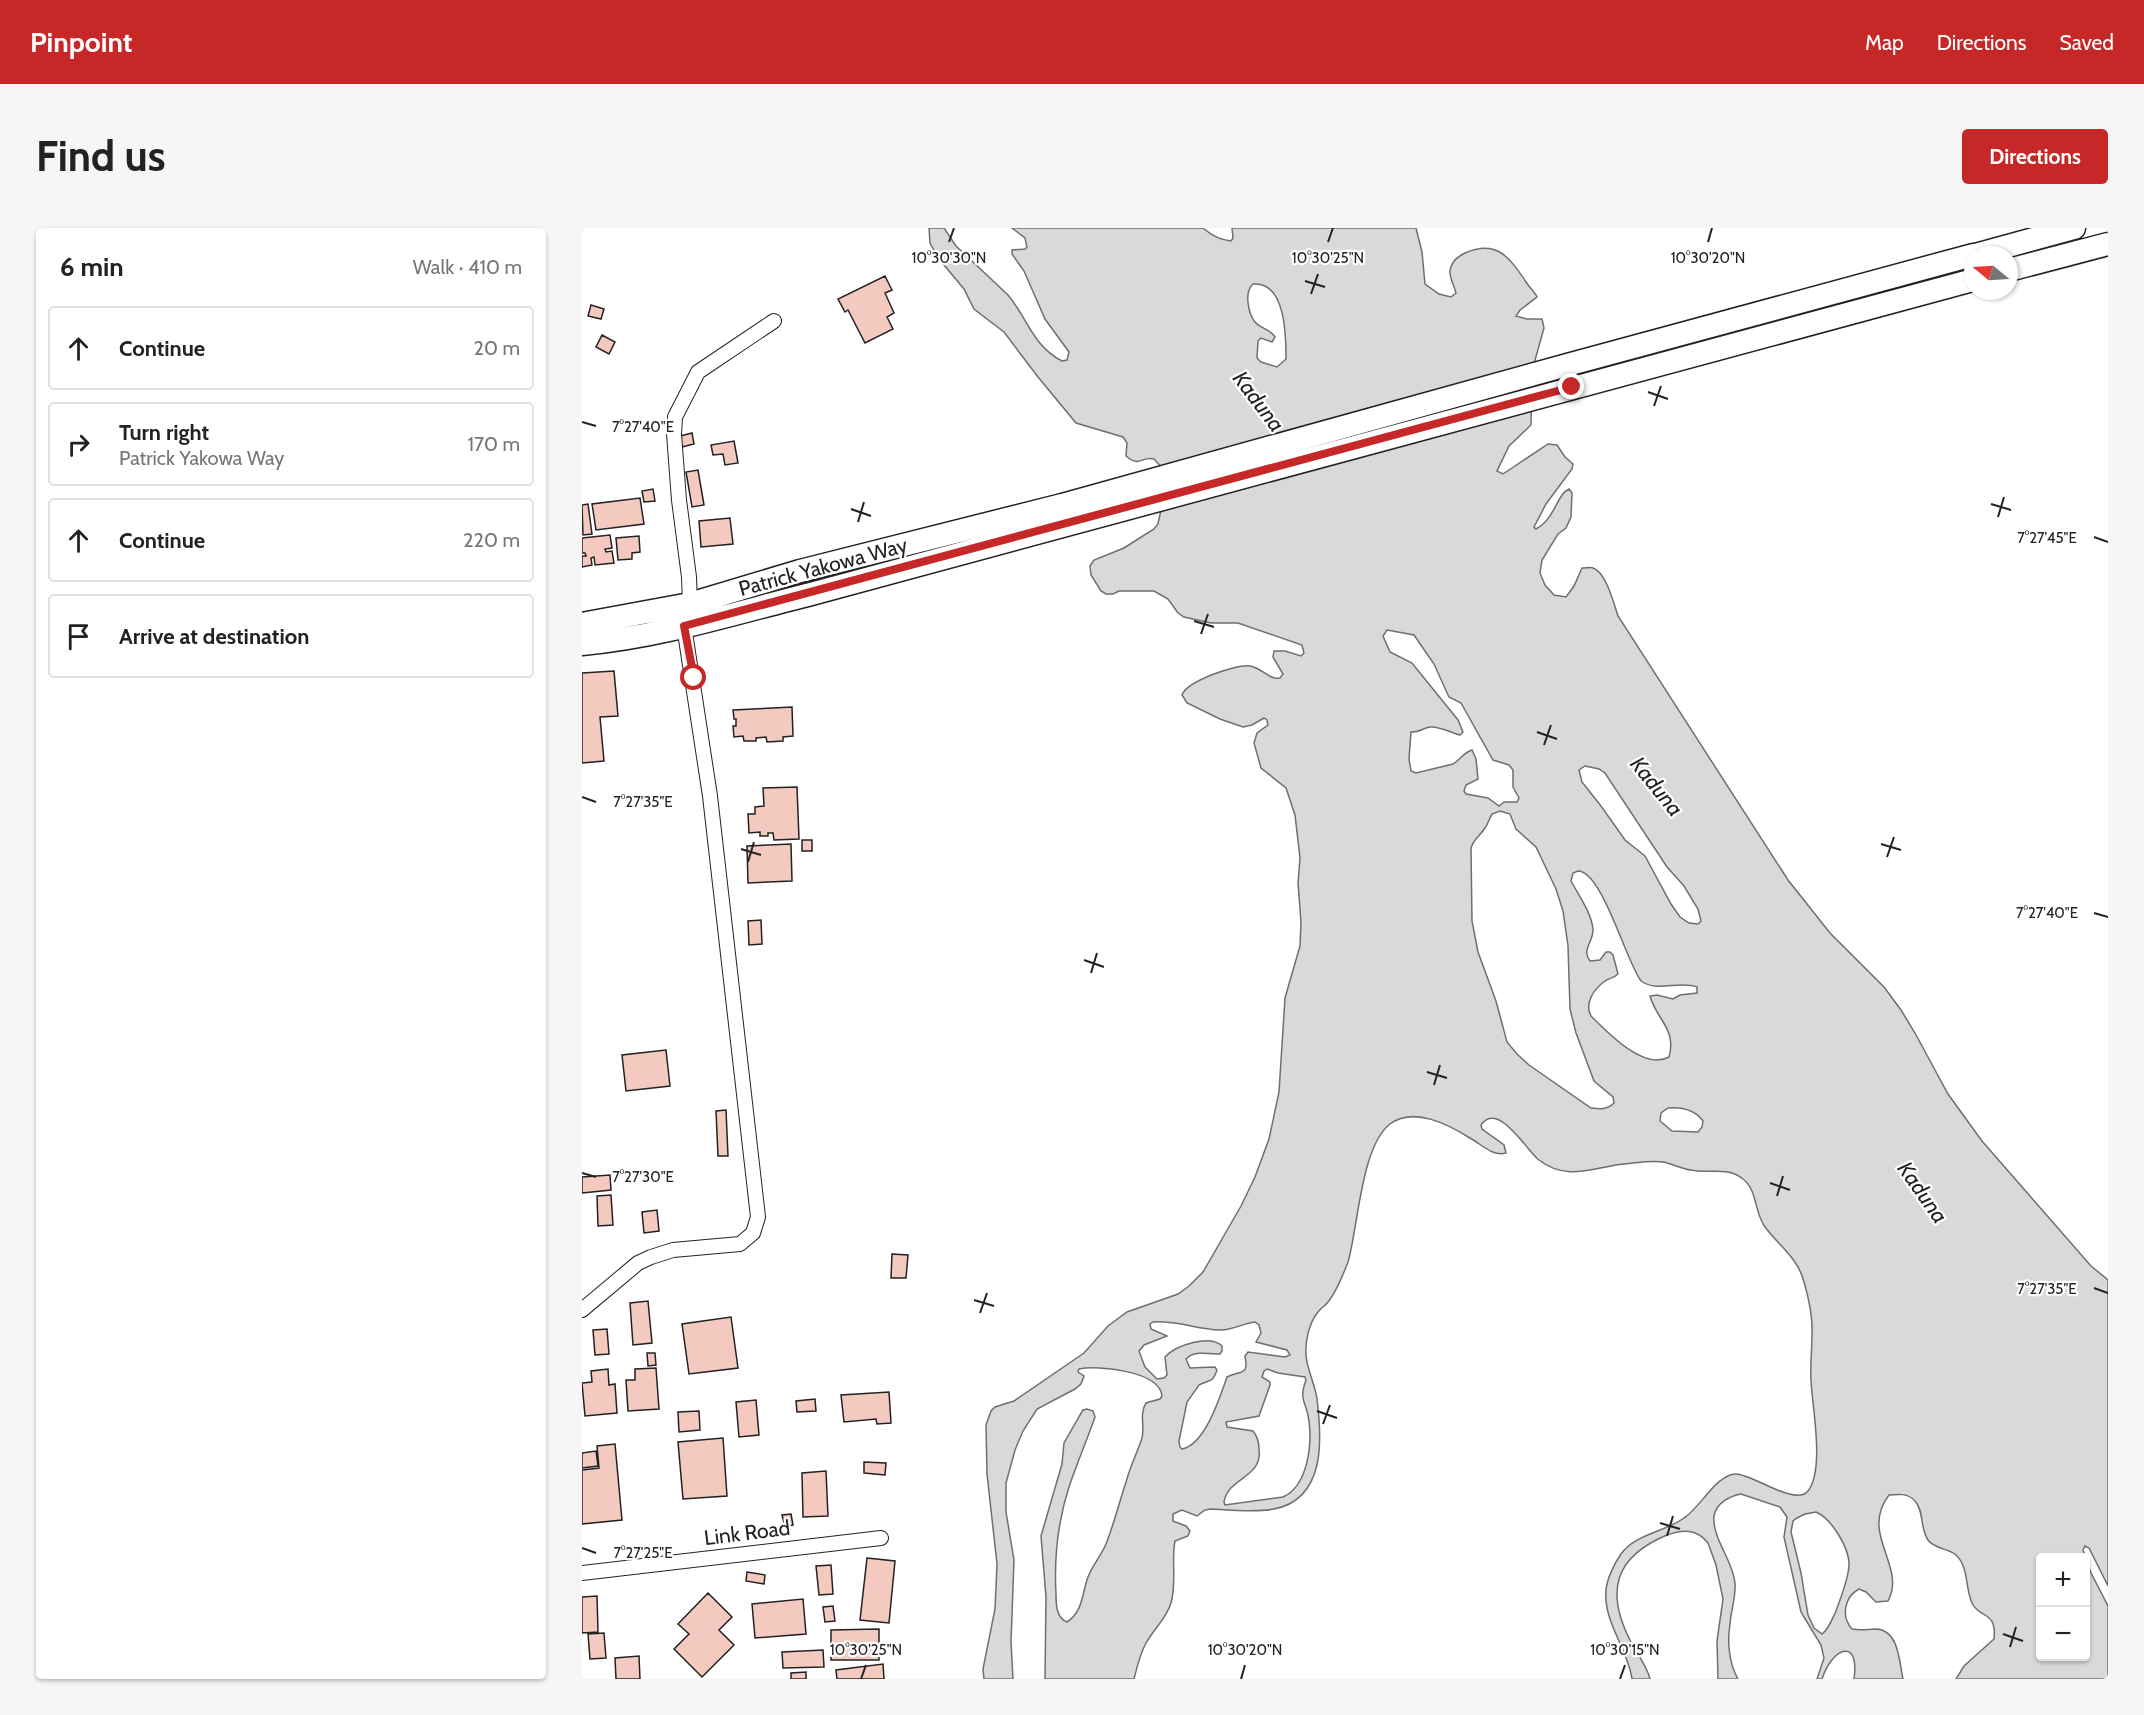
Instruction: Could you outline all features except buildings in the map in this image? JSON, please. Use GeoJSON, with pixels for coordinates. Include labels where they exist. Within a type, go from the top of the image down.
{"type":"FeatureCollection","features":[{"type":"Feature","properties":{"kind":"main road"},"geometry":{"type":"LineString","coordinates":[[2007,246],[2074,228]]}},
{"type":"Feature","properties":{"kind":"main road"},"geometry":{"type":"LineString","coordinates":[[2018,268],[2108,244]]}},
{"type":"Feature","properties":{"kind":"main road"},"geometry":{"type":"LineString","coordinates":[[1064,515],[1567,365],[1964,258]]}},
{"type":"Feature","properties":{"kind":"main road"},"geometry":{"type":"LineString","coordinates":[[1064,515],[1572,387],[1964,282]]}},
{"type":"Feature","properties":{"kind":"main road","name":"Patrick Yakowa Way"},"geometry":{"type":"LineString","coordinates":[[582,624],[690,604],[800,572],[1064,515]]}},
{"type":"Feature","properties":{"kind":"main road","name":"Patrick Yakowa Way"},"geometry":{"type":"LineString","coordinates":[[582,644],[615,641],[684,626],[1064,515]]}},
{"type":"Feature","properties":{"kind":"street"},"geometry":{"type":"LineString","coordinates":[[690,604],[689,577],[679,500],[674,434],[675,417],[698,372],[774,321]]}},
{"type":"Feature","properties":{"kind":"street"},"geometry":{"type":"LineString","coordinates":[[582,1310],[638,1263],[651,1257],[673,1250],[740,1244],[753,1233],[758,1217],[710,796],[684,626]]}},
{"type":"Feature","properties":{"kind":"street","name":"Link Road"},"geometry":{"type":"LineString","coordinates":[[582,1573],[881,1538]]}},
{"type":"Feature","properties":{"kind":"water","name":"Kaduna"},"geometry":{"type":"Polygon","coordinates":[[[929,228],[944,228],[956,246],[1008,295],[1044,347],[1062,361],[1067,360],[1069,352],[1045,319],[1024,271],[1012,254],[1012,250],[1027,247],[1025,238],[1012,228],[1203,228],[1216,237],[1231,241],[1232,228],[1416,228],[1422,252],[1425,284],[1439,294],[1451,297],[1456,293],[1450,270],[1455,260],[1465,253],[1486,248],[1501,253],[1514,265],[1537,297],[1516,316],[1542,319],[1544,328],[1532,371],[1531,425],[1509,446],[1497,471],[1503,474],[1548,444],[1557,445],[1573,464],[1572,469],[1546,504],[1534,527],[1536,529],[1542,525],[1561,496],[1569,489],[1572,493],[1571,517],[1566,528],[1558,534],[1542,560],[1540,573],[1545,585],[1554,595],[1566,597],[1582,568],[1592,568],[1598,571],[1609,589],[1618,616],[1788,880],[1830,933],[1884,987],[1915,1033],[1948,1094],[1982,1141],[2091,1266],[2108,1280],[2108,1586],[2089,1548],[2085,1546],[2084,1553],[2036,1553],[2036,1661],[2090,1661],[2090,1570],[2108,1606],[2108,1679],[1956,1679],[1964,1666],[1994,1639],[1993,1623],[1972,1603],[1960,1560],[1953,1553],[1937,1547],[1928,1540],[1918,1505],[1906,1495],[1899,1494],[1889,1495],[1881,1509],[1879,1523],[1892,1575],[1892,1588],[1888,1601],[1876,1602],[1866,1592],[1859,1589],[1847,1602],[1845,1613],[1852,1629],[1876,1629],[1889,1635],[1897,1648],[1903,1679],[1854,1679],[1853,1657],[1849,1652],[1844,1651],[1832,1659],[1822,1679],[1817,1679],[1824,1658],[1821,1645],[1801,1612],[1784,1537],[1787,1517],[1780,1507],[1741,1494],[1724,1501],[1715,1511],[1714,1516],[1716,1533],[1731,1566],[1735,1583],[1729,1645],[1738,1679],[1718,1679],[1717,1641],[1723,1599],[1716,1565],[1704,1538],[1684,1531],[1667,1535],[1635,1554],[1625,1565],[1619,1578],[1618,1607],[1623,1624],[1650,1679],[1632,1679],[1606,1602],[1609,1576],[1618,1558],[1627,1547],[1684,1518],[1721,1480],[1728,1476],[1742,1475],[1794,1495],[1802,1495],[1808,1491],[1813,1481],[1817,1453],[1811,1374],[1812,1322],[1801,1274],[1793,1259],[1765,1227],[1751,1189],[1737,1175],[1725,1171],[1698,1171],[1653,1161],[1570,1172],[1549,1167],[1539,1160],[1512,1130],[1496,1119],[1488,1119],[1481,1125],[1482,1129],[1504,1145],[1506,1153],[1492,1152],[1442,1123],[1431,1119],[1410,1117],[1390,1124],[1380,1135],[1367,1168],[1348,1262],[1340,1283],[1328,1302],[1315,1316],[1308,1332],[1306,1355],[1317,1399],[1320,1432],[1317,1465],[1312,1480],[1303,1493],[1291,1503],[1274,1509],[1251,1511],[1211,1509],[1197,1516],[1182,1510],[1173,1514],[1173,1521],[1186,1526],[1190,1531],[1188,1536],[1175,1541],[1174,1587],[1171,1603],[1144,1647],[1134,1679],[1045,1679],[1046,1597],[1041,1536],[1062,1464],[1064,1443],[1083,1410],[1093,1411],[1095,1417],[1069,1487],[1058,1540],[1057,1606],[1059,1614],[1067,1622],[1079,1608],[1088,1577],[1109,1536],[1142,1438],[1144,1407],[1146,1403],[1160,1399],[1162,1396],[1159,1387],[1140,1375],[1113,1369],[1079,1369],[1078,1372],[1084,1376],[1081,1384],[1037,1409],[1023,1431],[1015,1450],[1006,1483],[1006,1512],[1014,1560],[1011,1642],[1013,1679],[984,1679],[983,1669],[995,1609],[997,1564],[987,1474],[986,1425],[991,1411],[995,1407],[1014,1401],[1084,1353],[1108,1326],[1127,1312],[1178,1294],[1189,1286],[1203,1272],[1241,1206],[1269,1139],[1279,1092],[1285,998],[1300,946],[1298,883],[1300,858],[1295,815],[1286,788],[1261,768],[1254,743],[1257,733],[1268,725],[1267,720],[1264,718],[1243,727],[1187,703],[1182,695],[1202,679],[1243,666],[1254,667],[1272,677],[1280,678],[1283,674],[1273,657],[1274,651],[1285,651],[1301,656],[1304,653],[1302,645],[1238,623],[1211,623],[1184,617],[1178,613],[1168,599],[1154,591],[1119,591],[1106,594],[1101,591],[1091,575],[1090,566],[1094,560],[1124,548],[1154,529],[1158,524],[1164,498],[1164,474],[1154,459],[1134,461],[1126,456],[1127,443],[1123,437],[1076,423],[1004,332],[974,309],[964,289],[939,259],[930,243],[929,228]],[[1253,284],[1250,288],[1248,303],[1253,318],[1257,324],[1275,337],[1272,342],[1261,338],[1258,341],[1257,358],[1261,362],[1277,367],[1286,359],[1282,312],[1272,291],[1264,285],[1253,284]],[[1387,630],[1383,636],[1390,652],[1412,663],[1458,720],[1463,732],[1460,735],[1434,727],[1411,732],[1409,759],[1411,771],[1416,773],[1453,764],[1472,750],[1476,759],[1478,779],[1466,785],[1464,791],[1466,794],[1488,798],[1499,806],[1504,802],[1517,802],[1519,798],[1513,787],[1513,770],[1509,765],[1493,760],[1461,703],[1449,697],[1434,664],[1414,635],[1387,630]],[[1585,766],[1579,770],[1582,782],[1625,840],[1645,856],[1680,917],[1689,923],[1698,924],[1701,921],[1698,909],[1684,886],[1667,867],[1605,773],[1585,766]],[[1500,811],[1492,814],[1471,848],[1472,921],[1478,952],[1496,1001],[1507,1042],[1529,1065],[1591,1108],[1609,1107],[1614,1103],[1613,1097],[1594,1081],[1576,1033],[1570,1009],[1568,946],[1563,911],[1556,889],[1536,847],[1516,829],[1510,814],[1500,811]],[[1578,871],[1573,873],[1571,881],[1592,923],[1593,933],[1587,949],[1590,961],[1600,960],[1606,952],[1610,952],[1618,974],[1605,981],[1594,992],[1589,1001],[1591,1016],[1616,1040],[1638,1054],[1659,1060],[1669,1057],[1671,1047],[1668,1031],[1650,996],[1657,995],[1673,999],[1680,995],[1697,993],[1697,987],[1690,985],[1654,986],[1641,981],[1596,885],[1587,875],[1578,871]],[[1668,1108],[1661,1113],[1660,1121],[1672,1131],[1698,1132],[1702,1127],[1703,1121],[1692,1112],[1668,1108]],[[1170,1322],[1150,1324],[1151,1329],[1167,1336],[1144,1345],[1139,1351],[1145,1367],[1157,1379],[1167,1375],[1165,1357],[1177,1349],[1202,1341],[1210,1341],[1222,1346],[1220,1354],[1198,1353],[1186,1359],[1190,1368],[1215,1367],[1217,1370],[1212,1379],[1199,1385],[1187,1402],[1179,1441],[1182,1449],[1190,1446],[1204,1430],[1216,1408],[1227,1377],[1245,1370],[1245,1356],[1248,1352],[1285,1357],[1290,1355],[1287,1350],[1256,1342],[1261,1333],[1259,1325],[1255,1322],[1219,1330],[1170,1322]],[[1267,1369],[1262,1377],[1270,1382],[1270,1385],[1259,1416],[1226,1422],[1227,1427],[1253,1431],[1258,1440],[1259,1459],[1251,1472],[1232,1487],[1227,1494],[1225,1505],[1283,1497],[1298,1484],[1307,1464],[1310,1431],[1303,1397],[1305,1377],[1267,1369]],[[1816,1512],[1793,1521],[1791,1532],[1808,1615],[1814,1628],[1822,1634],[1836,1611],[1846,1583],[1849,1559],[1839,1535],[1822,1516],[1816,1512]]]}},
{"type":"Feature","properties":{"kind":"route"},"geometry":{"type":"LineString","coordinates":[[694,678],[684,626],[811,594],[1572,387]]}}]}
